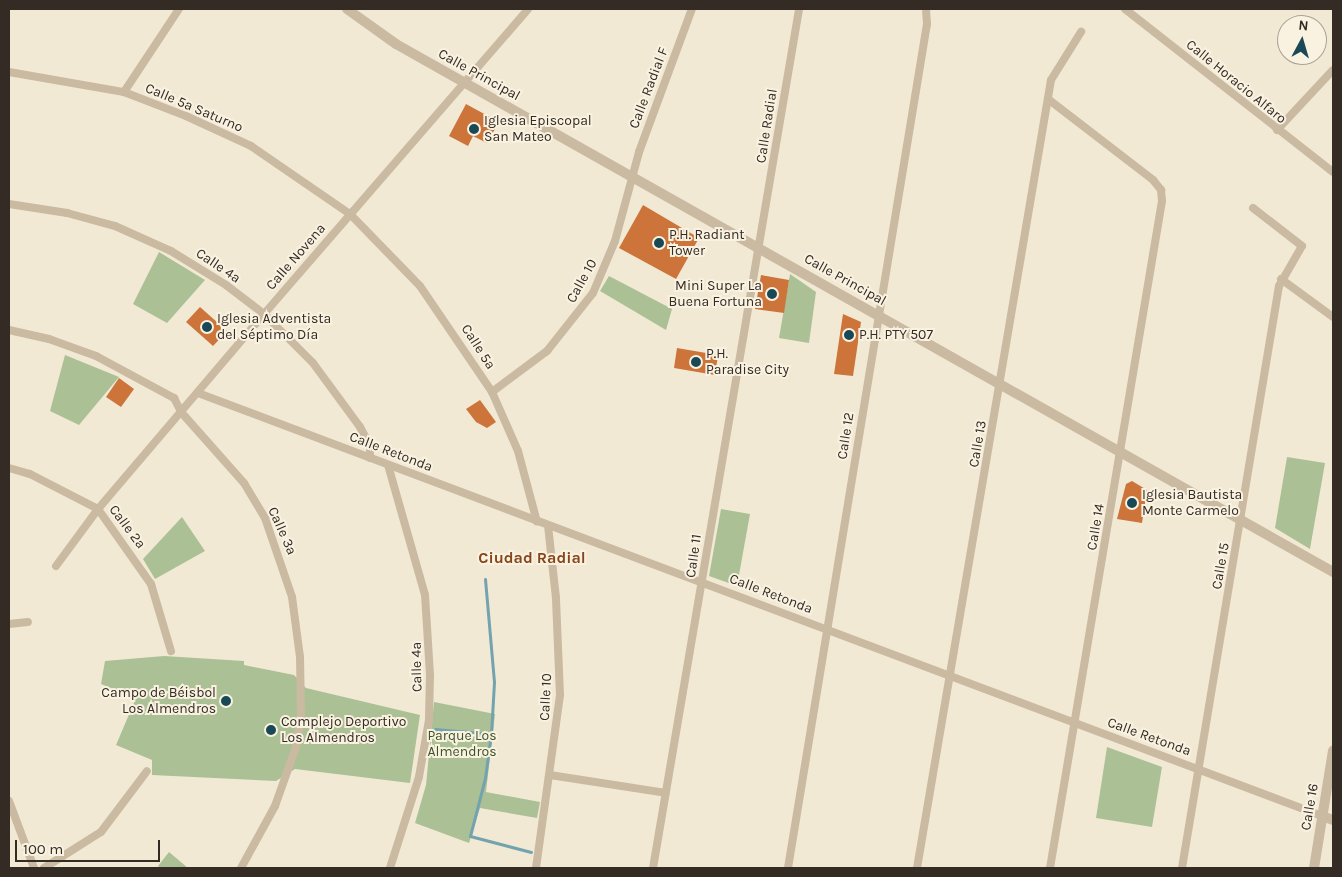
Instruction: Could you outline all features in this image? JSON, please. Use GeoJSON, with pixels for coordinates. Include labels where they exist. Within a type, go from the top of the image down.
{"type":"FeatureCollection","features":[{"type":"Feature","properties":{"kind":"street"},"geometry":{"type":"LineString","coordinates":[[124,92],[179,9]]}},
{"type":"Feature","properties":{"kind":"street","name":"Calle Principal"},"geometry":{"type":"LineString","coordinates":[[347,9],[396,44],[1333,572]]}},
{"type":"Feature","properties":{"kind":"street","name":"Calle Novena"},"geometry":{"type":"LineString","coordinates":[[56,566],[98,509],[528,9]]}},
{"type":"Feature","properties":{"kind":"street","name":"Calle Radial F"},"geometry":{"type":"LineString","coordinates":[[633,177],[692,9]]}},
{"type":"Feature","properties":{"kind":"street","name":"Calle Radial"},"geometry":{"type":"LineString","coordinates":[[760,248],[799,9]]}},
{"type":"Feature","properties":{"kind":"street","name":"Calle 12"},"geometry":{"type":"LineString","coordinates":[[788,868],[927,24],[926,9]]}},
{"type":"Feature","properties":{"kind":"street","name":"Calle Horacio Alfaro"},"geometry":{"type":"LineString","coordinates":[[1125,9],[1333,172]]}},
{"type":"Feature","properties":{"kind":"street","name":"Calle 13"},"geometry":{"type":"LineString","coordinates":[[917,868],[1002,384],[1048,99],[1054,72],[1081,32]]}},
{"type":"Feature","properties":{"kind":"street"},"geometry":{"type":"LineString","coordinates":[[1277,130],[1333,70]]}},
{"type":"Feature","properties":{"kind":"street","name":"Calle 5a Saturno"},"geometry":{"type":"LineString","coordinates":[[9,72],[124,92],[251,146],[350,214]]}},
{"type":"Feature","properties":{"kind":"street","name":"Calle 14"},"geometry":{"type":"LineString","coordinates":[[1048,99],[1161,190],[1121,452],[1050,868]]}},
{"type":"Feature","properties":{"kind":"street","name":"Calle 10"},"geometry":{"type":"LineString","coordinates":[[492,392],[547,351],[593,293],[615,241],[633,177]]}},
{"type":"Feature","properties":{"kind":"street","name":"Calle 4a"},"geometry":{"type":"LineString","coordinates":[[9,204],[67,213],[143,238],[199,267],[264,314],[312,363],[345,403],[370,446],[370,458]]}},
{"type":"Feature","properties":{"kind":"street","name":"Calle 15"},"geometry":{"type":"LineString","coordinates":[[1182,868],[1242,521],[1281,279],[1302,246],[1253,208]]}},
{"type":"Feature","properties":{"kind":"street","name":"Calle 5a"},"geometry":{"type":"LineString","coordinates":[[350,214],[420,286],[492,392],[518,451],[537,522]]}},
{"type":"Feature","properties":{"kind":"street","name":"Calle 11"},"geometry":{"type":"LineString","coordinates":[[653,868],[760,248]]}},
{"type":"Feature","properties":{"kind":"street"},"geometry":{"type":"LineString","coordinates":[[1281,279],[1333,317]]}},
{"type":"Feature","properties":{"kind":"street","name":"Calle 3a"},"geometry":{"type":"LineString","coordinates":[[9,330],[49,338],[136,374],[174,398],[181,412],[244,483],[265,518],[283,562],[298,631],[301,713],[296,746],[275,806],[241,868]]}},
{"type":"Feature","properties":{"kind":"street","name":"Calle Retonda"},"geometry":{"type":"LineString","coordinates":[[198,393],[1333,820]]}},
{"type":"Feature","properties":{"kind":"street","name":"Calle 4a"},"geometry":{"type":"LineString","coordinates":[[388,465],[424,594],[430,675],[429,720],[420,777],[390,868]]}},
{"type":"Feature","properties":{"kind":"street","name":"Calle 2a"},"geometry":{"type":"LineString","coordinates":[[9,468],[30,474],[98,509],[151,584],[171,652]]}},
{"type":"Feature","properties":{"kind":"street","name":"Calle 10"},"geometry":{"type":"LineString","coordinates":[[536,868],[559,704],[560,654],[548,526]]}},
{"type":"Feature","properties":{"kind":"street"},"geometry":{"type":"LineString","coordinates":[[9,624],[28,622]]}},
{"type":"Feature","properties":{"kind":"street","name":"Calle 16"},"geometry":{"type":"LineString","coordinates":[[1314,868],[1333,751]]}},
{"type":"Feature","properties":{"kind":"street"},"geometry":{"type":"LineString","coordinates":[[44,868],[101,832],[147,771]]}},
{"type":"Feature","properties":{"kind":"street"},"geometry":{"type":"LineString","coordinates":[[550,775],[666,793]]}},
{"type":"Feature","properties":{"kind":"street"},"geometry":{"type":"LineString","coordinates":[[9,801],[34,868]]}},
{"type":"Feature","properties":{"kind":"green space"},"geometry":{"type":"Polygon","coordinates":[[[159,252],[205,280],[167,323],[133,304],[159,252]]]}},
{"type":"Feature","properties":{"kind":"green space"},"geometry":{"type":"Polygon","coordinates":[[[790,274],[816,292],[809,343],[779,338],[790,274]]]}},
{"type":"Feature","properties":{"kind":"green space"},"geometry":{"type":"Polygon","coordinates":[[[609,276],[672,309],[666,330],[600,291],[609,276]]]}},
{"type":"Feature","properties":{"kind":"green space"},"geometry":{"type":"Polygon","coordinates":[[[65,355],[119,377],[79,425],[50,411],[65,355]]]}},
{"type":"Feature","properties":{"kind":"green space"},"geometry":{"type":"Polygon","coordinates":[[[1287,457],[1325,463],[1310,549],[1275,528],[1287,457]]]}},
{"type":"Feature","properties":{"kind":"green space"},"geometry":{"type":"Polygon","coordinates":[[[721,509],[750,514],[737,586],[709,576],[721,509]]]}},
{"type":"Feature","properties":{"kind":"green space"},"geometry":{"type":"Polygon","coordinates":[[[182,517],[205,551],[155,579],[143,559],[182,517]]]}},
{"type":"Feature","properties":{"kind":"green space","name":"Complejo Deportivo Los Almendros"},"geometry":{"type":"Polygon","coordinates":[[[164,656],[244,661],[244,665],[294,675],[306,688],[420,715],[410,783],[295,769],[276,781],[152,775],[152,760],[116,745],[136,698],[101,684],[105,661],[164,656]]]}},
{"type":"Feature","properties":{"kind":"green space","name":"Parque Los Almendros"},"geometry":{"type":"Polygon","coordinates":[[[434,702],[495,714],[486,792],[540,802],[537,818],[480,808],[469,843],[415,823],[426,785],[434,702]]]}},
{"type":"Feature","properties":{"kind":"green space"},"geometry":{"type":"Polygon","coordinates":[[[1107,747],[1162,767],[1152,827],[1096,818],[1107,747]]]}},
{"type":"Feature","properties":{"kind":"green space"},"geometry":{"type":"Polygon","coordinates":[[[169,852],[188,868],[160,868],[158,866],[169,852]]]}},
{"type":"Feature","properties":{"kind":"building","name":"Iglesia Episcopal San Mateo"},"geometry":{"type":"Polygon","coordinates":[[[466,104],[499,122],[487,143],[473,136],[468,146],[449,136],[466,104]]]}},
{"type":"Feature","properties":{"kind":"building","name":"P.H. Radiant Tower"},"geometry":{"type":"Polygon","coordinates":[[[643,205],[699,238],[676,279],[619,248],[643,205]]]}},
{"type":"Feature","properties":{"kind":"building","name":"Mini Super La Buena Fortuna"},"geometry":{"type":"Polygon","coordinates":[[[761,275],[789,280],[784,313],[755,309],[761,275]]]}},
{"type":"Feature","properties":{"kind":"building","name":"Iglesia Adventista del Séptimo Día"},"geometry":{"type":"Polygon","coordinates":[[[200,307],[227,331],[213,346],[186,322],[200,307]]]}},
{"type":"Feature","properties":{"kind":"building","name":"P.H. PTY 507"},"geometry":{"type":"Polygon","coordinates":[[[843,314],[861,322],[853,376],[834,374],[843,314]]]}},
{"type":"Feature","properties":{"kind":"building","name":"P.H. Paradise City"},"geometry":{"type":"Polygon","coordinates":[[[677,348],[718,355],[715,375],[674,368],[677,348]]]}},
{"type":"Feature","properties":{"kind":"building"},"geometry":{"type":"Polygon","coordinates":[[[119,378],[134,389],[121,407],[106,397],[119,378]]]}},
{"type":"Feature","properties":{"kind":"building"},"geometry":{"type":"Polygon","coordinates":[[[480,400],[496,422],[487,428],[476,422],[466,409],[480,400]]]}},
{"type":"Feature","properties":{"kind":"building","name":"Iglesia Bautista Monte Carmelo"},"geometry":{"type":"Polygon","coordinates":[[[1132,481],[1147,490],[1142,523],[1117,519],[1126,484],[1132,481]]]}},
{"type":"Feature","properties":{"kind":"waterway"},"geometry":{"type":"LineString","coordinates":[[485,579],[494,682],[491,734]]}},
{"type":"Feature","properties":{"kind":"waterway"},"geometry":{"type":"LineString","coordinates":[[435,729],[491,734],[485,778],[470,836],[531,852]]}},
{"type":"Feature","properties":{"kind":"place","name":"Iglesia Episcopal San Mateo"},"geometry":{"type":"Point","coordinates":[474,129]}},
{"type":"Feature","properties":{"kind":"place","name":"P.H. Radiant Tower"},"geometry":{"type":"Point","coordinates":[659,243]}},
{"type":"Feature","properties":{"kind":"place","name":"Mini Super La Buena Fortuna"},"geometry":{"type":"Point","coordinates":[772,294]}},
{"type":"Feature","properties":{"kind":"place","name":"Iglesia Adventista del Séptimo Día"},"geometry":{"type":"Point","coordinates":[207,327]}},
{"type":"Feature","properties":{"kind":"place","name":"P.H. PTY 507"},"geometry":{"type":"Point","coordinates":[849,335]}},
{"type":"Feature","properties":{"kind":"place","name":"P.H. Paradise City"},"geometry":{"type":"Point","coordinates":[696,362]}},
{"type":"Feature","properties":{"kind":"place","name":"Iglesia Bautista Monte Carmelo"},"geometry":{"type":"Point","coordinates":[1132,503]}},
{"type":"Feature","properties":{"kind":"place","name":"Campo de Béisbol Los Almendros"},"geometry":{"type":"Point","coordinates":[226,701]}},
{"type":"Feature","properties":{"kind":"place","name":"Complejo Deportivo Los Almendros"},"geometry":{"type":"Point","coordinates":[271,730]}},
{"type":"Feature","properties":{"kind":"district","name":"Ciudad Radial"},"geometry":{"type":"Point","coordinates":[532,558]}}]}
